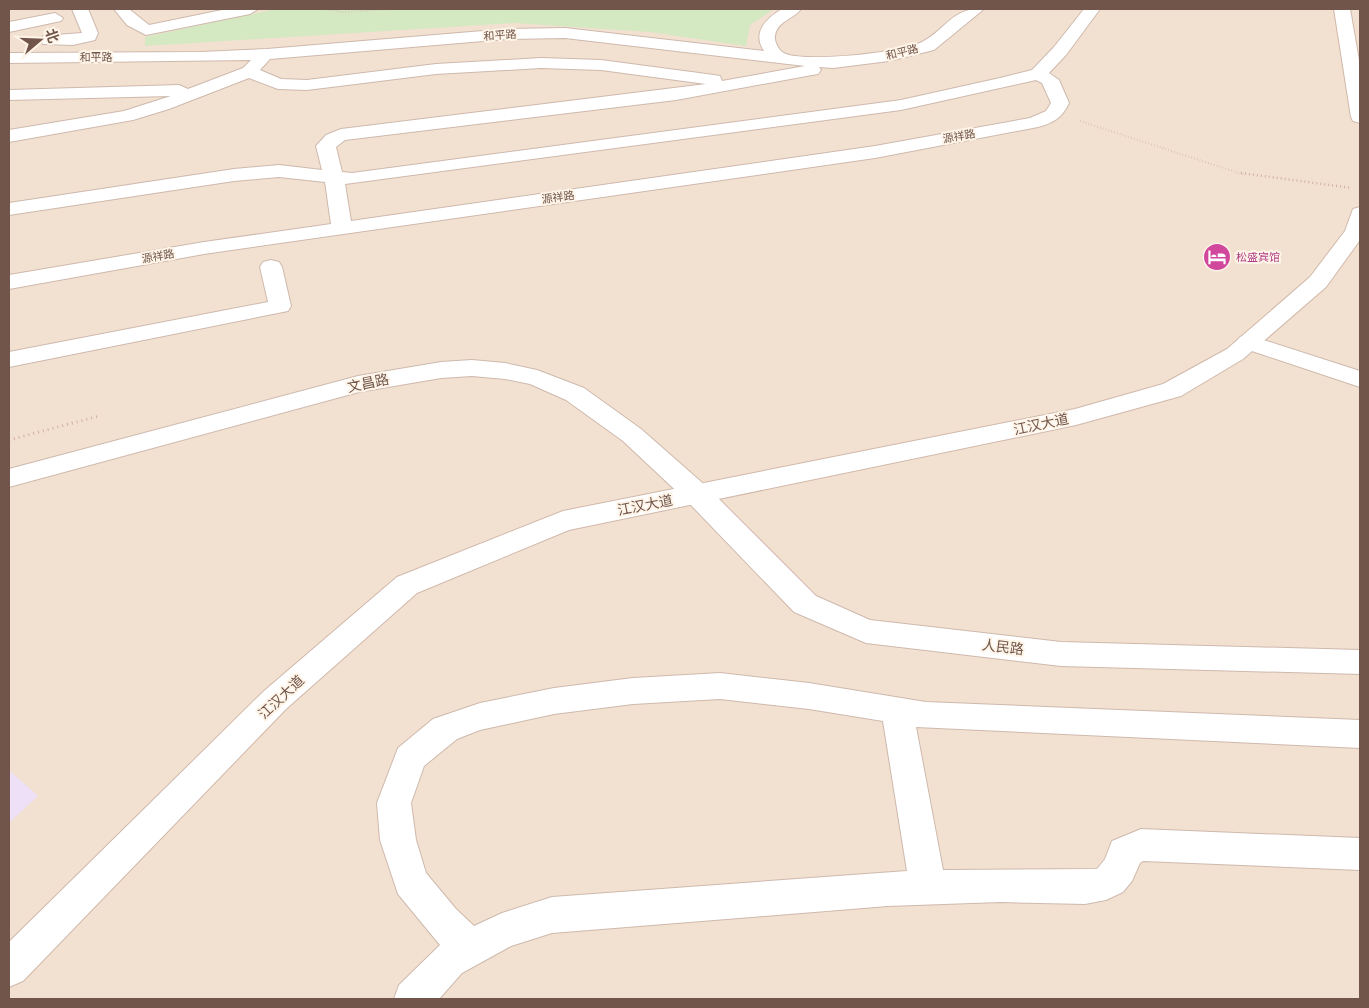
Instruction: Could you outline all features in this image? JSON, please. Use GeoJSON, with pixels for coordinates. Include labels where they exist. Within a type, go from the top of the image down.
{"type":"FeatureCollection","features":[{"type":"Feature","properties":{"kind":"street"},"geometry":{"type":"LineString","coordinates":[[9,39],[73,40],[89,36],[90,33],[80,9]]}},
{"type":"Feature","properties":{"kind":"street"},"geometry":{"type":"LineString","coordinates":[[118,9],[146,30],[250,9]]}},
{"type":"Feature","properties":{"kind":"street"},"geometry":{"type":"LineString","coordinates":[[780,59],[768,46],[766,33],[773,21],[793,9]]}},
{"type":"Feature","properties":{"kind":"street","name":"和平路"},"geometry":{"type":"LineString","coordinates":[[9,58],[201,57],[267,54],[507,34],[565,33],[711,49],[780,59],[832,63],[888,56],[928,46],[976,9]]}},
{"type":"Feature","properties":{"kind":"street"},"geometry":{"type":"LineString","coordinates":[[9,209],[234,175],[279,171],[352,179],[901,105],[1038,74],[1060,51],[1092,9]]}},
{"type":"Feature","properties":{"kind":"street"},"geometry":{"type":"LineString","coordinates":[[1342,9],[1360,117]]}},
{"type":"Feature","properties":{"kind":"street"},"geometry":{"type":"LineString","coordinates":[[9,26],[55,18]]}},
{"type":"Feature","properties":{"kind":"street"},"geometry":{"type":"LineString","coordinates":[[9,136],[126,116],[162,105],[249,72],[267,54]]}},
{"type":"Feature","properties":{"kind":"street"},"geometry":{"type":"LineString","coordinates":[[249,72],[278,84],[307,85],[436,69],[541,62],[601,66],[714,80],[734,78],[744,73],[758,56]]}},
{"type":"Feature","properties":{"kind":"street"},"geometry":{"type":"LineString","coordinates":[[342,228],[334,178],[326,146],[342,135],[676,96],[802,73],[832,63]]}},
{"type":"Feature","properties":{"kind":"street"},"geometry":{"type":"LineString","coordinates":[[1038,74],[1050,80],[1056,90],[1060,103],[1056,113]]}},
{"type":"Feature","properties":{"kind":"street"},"geometry":{"type":"LineString","coordinates":[[9,95],[198,90]]}},
{"type":"Feature","properties":{"kind":"street"},"geometry":{"type":"LineString","coordinates":[[9,126],[146,99],[164,91]]}},
{"type":"Feature","properties":{"kind":"street","name":"源祥路"},"geometry":{"type":"LineString","coordinates":[[9,282],[204,248],[875,152],[1031,123],[1049,118],[1056,113]]}},
{"type":"Feature","properties":{"kind":"street","name":"江汉大道"},"geometry":{"type":"LineString","coordinates":[[9,968],[276,700],[407,585],[563,521],[1076,417],[1172,390],[1234,354],[1318,282],[1355,232],[1360,213]]}},
{"type":"Feature","properties":{"kind":"street"},"geometry":{"type":"LineString","coordinates":[[9,360],[280,306],[271,267]]}},
{"type":"Feature","properties":{"kind":"street"},"geometry":{"type":"LineString","coordinates":[[1248,342],[1360,380]]}},
{"type":"Feature","properties":{"kind":"street","name":"文昌路"},"geometry":{"type":"LineString","coordinates":[[9,478],[358,384],[409,374],[472,368],[505,371],[537,378],[575,394],[632,435],[697,494]]}},
{"type":"Feature","properties":{"kind":"street","name":"人民路"},"geometry":{"type":"LineString","coordinates":[[697,494],[805,604],[866,631],[1061,654],[1360,662]]}},
{"type":"Feature","properties":{"kind":"street"},"geometry":{"type":"LineString","coordinates":[[470,949],[443,922],[411,882],[398,840],[394,803],[410,758],[445,729],[480,717],[554,701],[633,691],[720,686],[809,696],[926,715],[1360,734]]}},
{"type":"Feature","properties":{"kind":"street"},"geometry":{"type":"LineString","coordinates":[[897,710],[928,886]]}},
{"type":"Feature","properties":{"kind":"street"},"geometry":{"type":"LineString","coordinates":[[413,999],[449,960],[502,931],[552,915],[928,886],[1026,885],[1083,887],[1105,883],[1121,869],[1125,852],[1141,845],[1360,854]]}},
{"type":"Feature","properties":{"kind":"path"},"geometry":{"type":"LineString","coordinates":[[325,9],[342,12],[395,9]]}},
{"type":"Feature","properties":{"kind":"path"},"geometry":{"type":"LineString","coordinates":[[1056,113],[1249,176],[1360,189]]}},
{"type":"Feature","properties":{"kind":"path"},"geometry":{"type":"LineString","coordinates":[[9,440],[99,416]]}},
{"type":"Feature","properties":{"kind":"shaded area"},"geometry":{"type":"Polygon","coordinates":[[[9,9],[1360,9],[1360,999],[9,999],[9,9]]]}},
{"type":"Feature","properties":{"kind":"shaded area"},"geometry":{"type":"Polygon","coordinates":[[[9,770],[38,796],[9,823],[9,770]]]}},
{"type":"Feature","properties":{"kind":"green space"},"geometry":{"type":"Polygon","coordinates":[[[276,9],[774,9],[750,25],[746,46],[650,32],[515,23],[145,46],[145,37],[276,9]]]}},
{"type":"Feature","properties":{"kind":"place","name":"松盛宾馆"},"geometry":{"type":"Point","coordinates":[1217,257]}}]}
